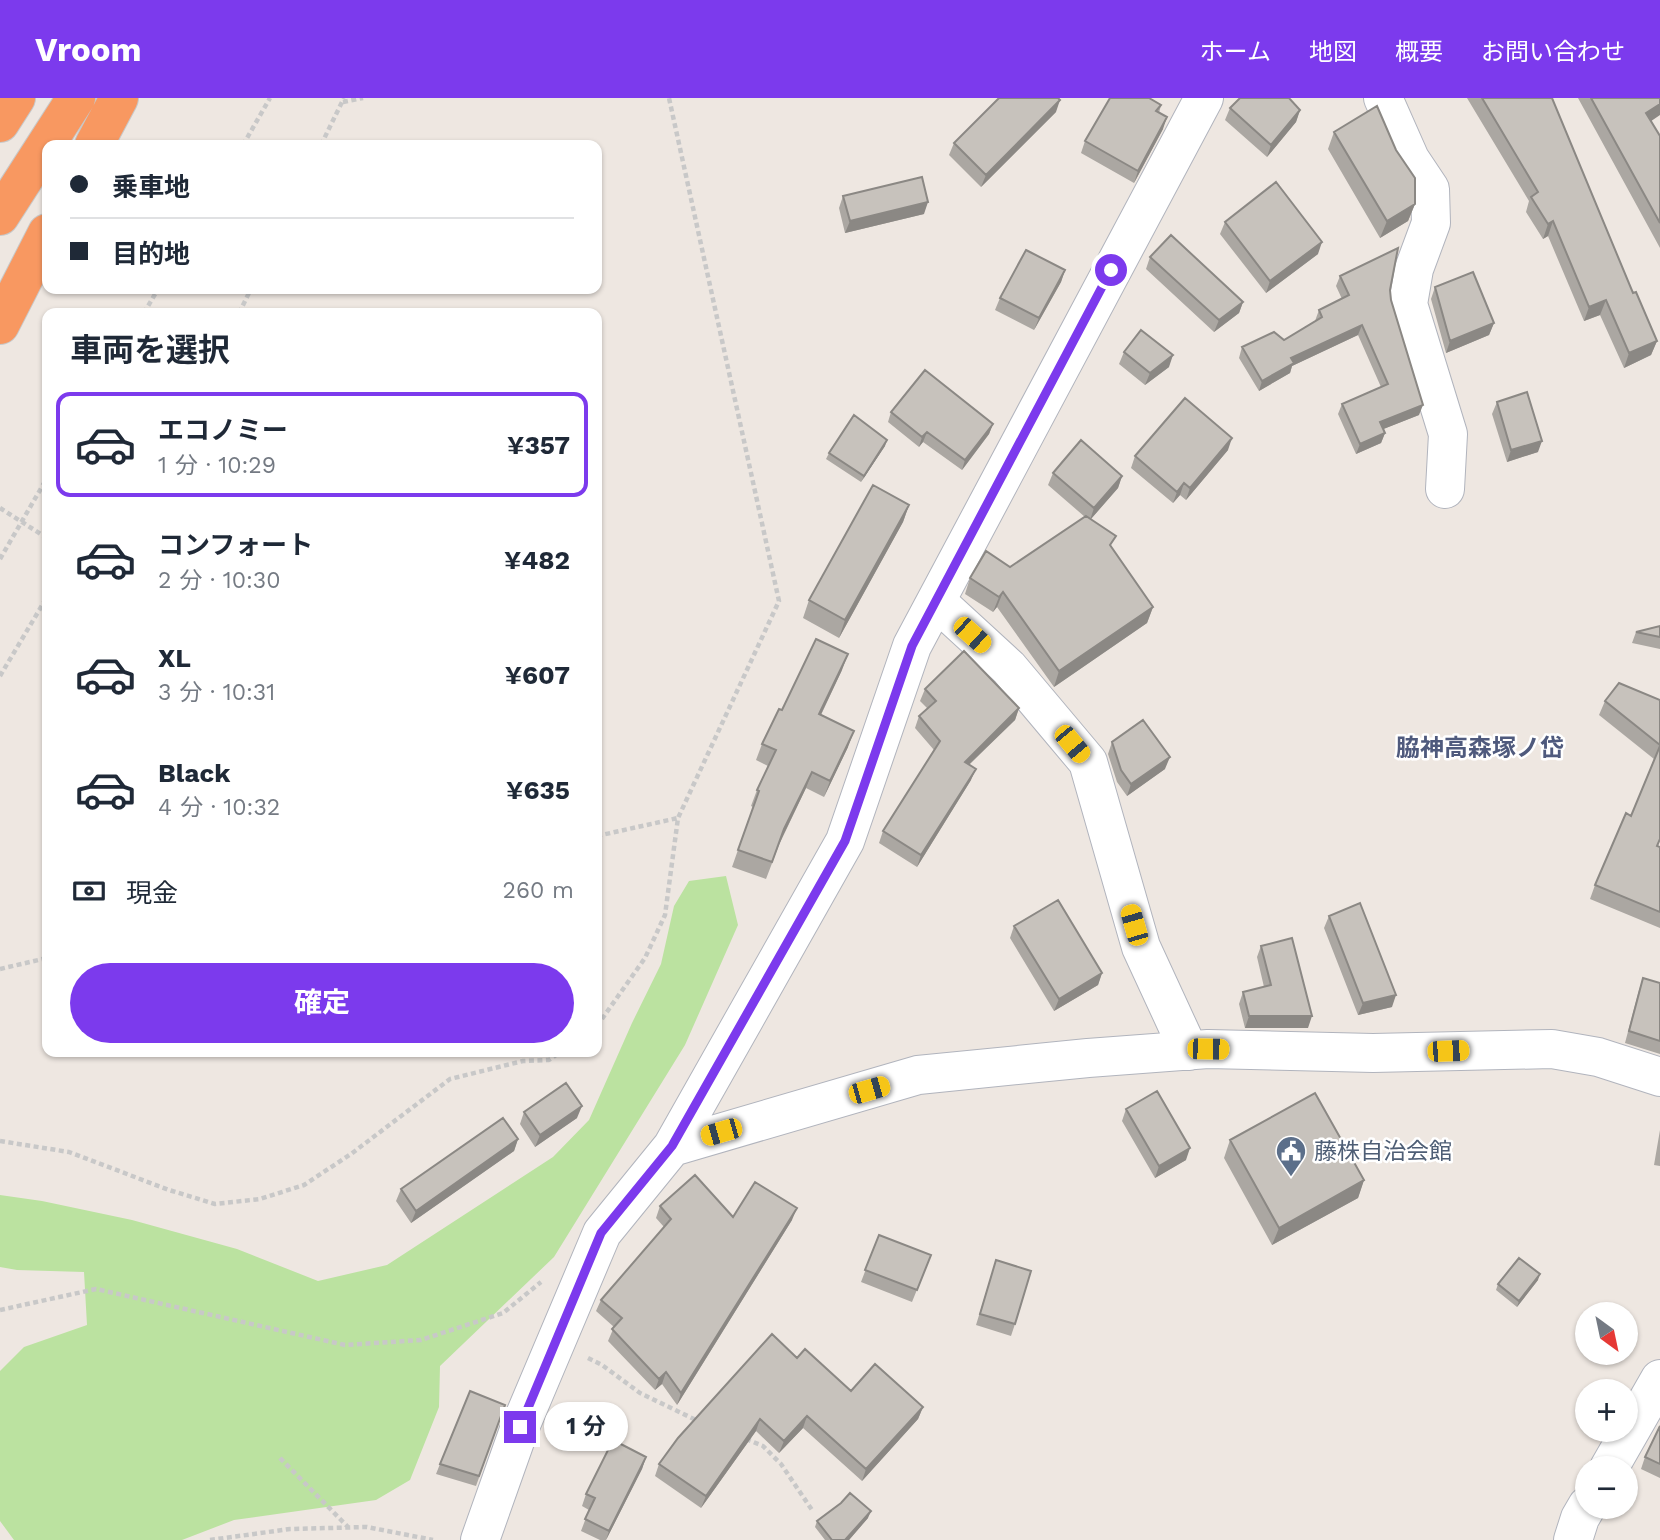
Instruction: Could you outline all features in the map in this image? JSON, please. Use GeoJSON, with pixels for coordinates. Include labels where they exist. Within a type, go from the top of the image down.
{"type":"FeatureCollection","features":[{"type":"Feature","properties":{"kind":"highway"},"geometry":{"type":"LineString","coordinates":[[0,124],[16,98]]}},
{"type":"Feature","properties":{"kind":"highway"},"geometry":{"type":"LineString","coordinates":[[49,140],[76,98]]}},
{"type":"Feature","properties":{"kind":"highway"},"geometry":{"type":"LineString","coordinates":[[97,140],[119,98]]}},
{"type":"Feature","properties":{"kind":"highway"},"geometry":{"type":"LineString","coordinates":[[0,216],[42,151]]}},
{"type":"Feature","properties":{"kind":"highway"},"geometry":{"type":"LineString","coordinates":[[0,325],[42,243]]}},
{"type":"Feature","properties":{"kind":"street"},"geometry":{"type":"LineString","coordinates":[[480,1540],[520,1427],[601,1233],[672,1146],[845,841],[912,646],[1205,98]]}},
{"type":"Feature","properties":{"kind":"street"},"geometry":{"type":"LineString","coordinates":[[1382,98],[1410,159],[1430,189],[1431,223],[1414,269],[1408,304],[1448,434],[1445,489]]}},
{"type":"Feature","properties":{"kind":"street"},"geometry":{"type":"LineString","coordinates":[[936,601],[1009,668],[1088,762],[1141,947],[1189,1051]]}},
{"type":"Feature","properties":{"kind":"street"},"geometry":{"type":"LineString","coordinates":[[672,1146],[918,1075],[1088,1058],[1189,1051],[1373,1053],[1552,1049],[1598,1057],[1660,1077]]}},
{"type":"Feature","properties":{"kind":"street"},"geometry":{"type":"LineString","coordinates":[[1616,1456],[1660,1379]]}},
{"type":"Feature","properties":{"kind":"street"},"geometry":{"type":"LineString","coordinates":[[1573,1540],[1580,1519]]}},
{"type":"Feature","properties":{"kind":"path"},"geometry":{"type":"LineString","coordinates":[[246,140],[270,98]]}},
{"type":"Feature","properties":{"kind":"path"},"geometry":{"type":"LineString","coordinates":[[323,140],[343,100],[363,98]]}},
{"type":"Feature","properties":{"kind":"path"},"geometry":{"type":"LineString","coordinates":[[602,1019],[645,958],[665,915],[678,818],[779,601],[669,98]]}},
{"type":"Feature","properties":{"kind":"path"},"geometry":{"type":"LineString","coordinates":[[0,559],[42,487]]}},
{"type":"Feature","properties":{"kind":"path"},"geometry":{"type":"LineString","coordinates":[[0,508],[42,535]]}},
{"type":"Feature","properties":{"kind":"path"},"geometry":{"type":"LineString","coordinates":[[0,676],[42,605]]}},
{"type":"Feature","properties":{"kind":"path"},"geometry":{"type":"LineString","coordinates":[[602,835],[678,818]]}},
{"type":"Feature","properties":{"kind":"path"},"geometry":{"type":"LineString","coordinates":[[0,969],[42,959]]}},
{"type":"Feature","properties":{"kind":"path"},"geometry":{"type":"LineString","coordinates":[[0,1141],[69,1152],[169,1191],[215,1205],[260,1199],[304,1185],[351,1154],[450,1079],[523,1061],[549,1060],[553,1057]]}},
{"type":"Feature","properties":{"kind":"path"},"geometry":{"type":"LineString","coordinates":[[0,1310],[96,1289],[345,1345],[421,1340],[503,1313],[542,1281]]}},
{"type":"Feature","properties":{"kind":"path"},"geometry":{"type":"LineString","coordinates":[[556,1342],[602,1365],[640,1393],[677,1413],[701,1422]]}},
{"type":"Feature","properties":{"kind":"path"},"geometry":{"type":"LineString","coordinates":[[737,1436],[763,1446],[781,1464],[812,1510]]}},
{"type":"Feature","properties":{"kind":"path"},"geometry":{"type":"LineString","coordinates":[[280,1458],[348,1527]]}},
{"type":"Feature","properties":{"kind":"path"},"geometry":{"type":"LineString","coordinates":[[210,1540],[290,1529],[348,1527],[368,1527],[433,1540]]}},
{"type":"Feature","properties":{"kind":"green space"},"geometry":{"type":"Polygon","coordinates":[[[726,876],[738,925],[685,1045],[554,1257],[440,1366],[439,1407],[410,1480],[376,1500],[234,1520],[182,1540],[14,1540],[0,1521],[0,1371],[24,1347],[87,1325],[84,1272],[0,1267],[0,1195],[132,1220],[237,1249],[318,1281],[387,1265],[553,1157],[589,1120],[661,964],[674,906],[689,881],[726,876]]]}},
{"type":"Feature","properties":{"kind":"building"},"geometry":{"type":"Polygon","coordinates":[[[999,98],[1060,100],[986,175],[954,143],[999,98]]]}},
{"type":"Feature","properties":{"kind":"building"},"geometry":{"type":"Polygon","coordinates":[[[1110,98],[1149,98],[1161,105],[1156,111],[1167,117],[1138,171],[1085,141],[1110,98]]]}},
{"type":"Feature","properties":{"kind":"building"},"geometry":{"type":"Polygon","coordinates":[[[1240,98],[1289,98],[1300,110],[1271,145],[1230,108],[1240,98]]]}},
{"type":"Feature","properties":{"kind":"building"},"geometry":{"type":"Polygon","coordinates":[[[1482,98],[1552,98],[1633,293],[1636,292],[1657,341],[1629,353],[1606,300],[1589,307],[1553,221],[1548,224],[1531,197],[1538,192],[1482,98]]]}},
{"type":"Feature","properties":{"kind":"building"},"geometry":{"type":"Polygon","coordinates":[[[1591,98],[1660,98],[1660,104],[1646,113],[1660,136],[1660,223],[1591,98]]]}},
{"type":"Feature","properties":{"kind":"building"},"geometry":{"type":"Polygon","coordinates":[[[1377,106],[1396,150],[1415,178],[1415,204],[1387,221],[1334,132],[1377,106]]]}},
{"type":"Feature","properties":{"kind":"building"},"geometry":{"type":"Polygon","coordinates":[[[922,177],[928,202],[850,221],[843,196],[922,177]]]}},
{"type":"Feature","properties":{"kind":"building"},"geometry":{"type":"Polygon","coordinates":[[[1276,182],[1322,242],[1270,281],[1225,222],[1276,182]]]}},
{"type":"Feature","properties":{"kind":"building"},"geometry":{"type":"Polygon","coordinates":[[[1171,235],[1243,302],[1219,320],[1150,257],[1171,235]]]}},
{"type":"Feature","properties":{"kind":"building"},"geometry":{"type":"Polygon","coordinates":[[[1398,248],[1390,290],[1391,300],[1423,405],[1380,422],[1385,433],[1360,444],[1342,404],[1388,384],[1362,325],[1291,358],[1294,363],[1262,381],[1242,347],[1274,332],[1284,340],[1322,317],[1319,310],[1349,295],[1340,276],[1398,248]]]}},
{"type":"Feature","properties":{"kind":"building"},"geometry":{"type":"Polygon","coordinates":[[[1026,250],[1065,270],[1039,318],[1000,298],[1026,250]]]}},
{"type":"Feature","properties":{"kind":"building"},"geometry":{"type":"Polygon","coordinates":[[[1473,272],[1494,323],[1450,341],[1435,287],[1473,272]]]}},
{"type":"Feature","properties":{"kind":"building"},"geometry":{"type":"Polygon","coordinates":[[[1141,330],[1173,355],[1150,373],[1124,352],[1141,330]]]}},
{"type":"Feature","properties":{"kind":"building"},"geometry":{"type":"Polygon","coordinates":[[[925,370],[993,424],[965,460],[927,432],[922,437],[891,412],[925,370]]]}},
{"type":"Feature","properties":{"kind":"building"},"geometry":{"type":"Polygon","coordinates":[[[1527,392],[1542,441],[1511,450],[1497,402],[1527,392]]]}},
{"type":"Feature","properties":{"kind":"building"},"geometry":{"type":"Polygon","coordinates":[[[1185,398],[1232,438],[1190,488],[1184,483],[1177,492],[1135,456],[1185,398]]]}},
{"type":"Feature","properties":{"kind":"building"},"geometry":{"type":"Polygon","coordinates":[[[854,415],[887,440],[864,476],[829,453],[854,415]]]}},
{"type":"Feature","properties":{"kind":"building"},"geometry":{"type":"Polygon","coordinates":[[[1081,440],[1122,476],[1094,508],[1053,473],[1081,440]]]}},
{"type":"Feature","properties":{"kind":"building"},"geometry":{"type":"Polygon","coordinates":[[[873,485],[909,505],[845,620],[809,600],[873,485]]]}},
{"type":"Feature","properties":{"kind":"building"},"geometry":{"type":"Polygon","coordinates":[[[1086,516],[1116,536],[1110,545],[1153,607],[1059,671],[1003,592],[999,597],[970,578],[986,551],[1010,567],[1086,516]]]}},
{"type":"Feature","properties":{"kind":"building"},"geometry":{"type":"Polygon","coordinates":[[[1660,626],[1660,637],[1636,632],[1660,626]]]}},
{"type":"Feature","properties":{"kind":"building"},"geometry":{"type":"Polygon","coordinates":[[[816,639],[848,654],[819,714],[854,731],[830,781],[812,772],[784,829],[772,862],[738,850],[759,791],[757,790],[776,750],[762,744],[779,709],[782,710],[816,639]]]}},
{"type":"Feature","properties":{"kind":"building"},"geometry":{"type":"Polygon","coordinates":[[[964,651],[1019,708],[965,762],[976,769],[921,855],[883,831],[940,741],[919,716],[936,701],[925,689],[964,651]]]}},
{"type":"Feature","properties":{"kind":"building"},"geometry":{"type":"Polygon","coordinates":[[[1619,683],[1660,700],[1660,745],[1605,701],[1619,683]]]}},
{"type":"Feature","properties":{"kind":"building"},"geometry":{"type":"Polygon","coordinates":[[[1143,720],[1170,757],[1131,784],[1121,770],[1112,742],[1143,720]]]}},
{"type":"Feature","properties":{"kind":"building"},"geometry":{"type":"Polygon","coordinates":[[[1660,746],[1660,839],[1657,846],[1660,847],[1660,912],[1595,885],[1626,813],[1631,816],[1660,746]]]}},
{"type":"Feature","properties":{"kind":"building"},"geometry":{"type":"Polygon","coordinates":[[[1058,900],[1102,973],[1059,999],[1014,926],[1058,900]]]}},
{"type":"Feature","properties":{"kind":"building"},"geometry":{"type":"Polygon","coordinates":[[[1360,903],[1396,995],[1363,1003],[1329,916],[1360,903]]]}},
{"type":"Feature","properties":{"kind":"building"},"geometry":{"type":"Polygon","coordinates":[[[1292,938],[1312,1016],[1249,1016],[1243,992],[1271,985],[1261,946],[1292,938]]]}},
{"type":"Feature","properties":{"kind":"building"},"geometry":{"type":"Polygon","coordinates":[[[1643,978],[1660,983],[1660,1041],[1629,1031],[1643,978]]]}},
{"type":"Feature","properties":{"kind":"building"},"geometry":{"type":"Polygon","coordinates":[[[566,1083],[582,1106],[540,1135],[524,1112],[566,1083]]]}},
{"type":"Feature","properties":{"kind":"building"},"geometry":{"type":"Polygon","coordinates":[[[1157,1091],[1190,1148],[1159,1166],[1126,1109],[1157,1091]]]}},
{"type":"Feature","properties":{"kind":"building","name":"藤株自治会館"},"geometry":{"type":"Polygon","coordinates":[[[1315,1093],[1364,1180],[1279,1228],[1230,1140],[1315,1093]]]}},
{"type":"Feature","properties":{"kind":"building"},"geometry":{"type":"Polygon","coordinates":[[[503,1118],[518,1139],[416,1211],[401,1189],[503,1118]]]}},
{"type":"Feature","properties":{"kind":"building"},"geometry":{"type":"Polygon","coordinates":[[[695,1175],[733,1217],[755,1182],[797,1208],[681,1393],[666,1372],[659,1379],[612,1329],[622,1318],[601,1300],[671,1219],[660,1206],[695,1175]]]}},
{"type":"Feature","properties":{"kind":"building"},"geometry":{"type":"Polygon","coordinates":[[[879,1235],[931,1255],[917,1290],[865,1270],[879,1235]]]}},
{"type":"Feature","properties":{"kind":"building"},"geometry":{"type":"Polygon","coordinates":[[[1519,1258],[1540,1274],[1519,1301],[1498,1284],[1519,1258]]]}},
{"type":"Feature","properties":{"kind":"building"},"geometry":{"type":"Polygon","coordinates":[[[996,1260],[1031,1271],[1015,1324],[980,1314],[996,1260]]]}},
{"type":"Feature","properties":{"kind":"building"},"geometry":{"type":"Polygon","coordinates":[[[772,1334],[797,1358],[805,1349],[851,1391],[875,1364],[923,1407],[866,1469],[807,1416],[784,1441],[760,1419],[706,1496],[659,1464],[678,1438],[772,1334]]]}},
{"type":"Feature","properties":{"kind":"building"},"geometry":{"type":"Polygon","coordinates":[[[470,1391],[505,1405],[479,1476],[440,1464],[470,1391]]]}},
{"type":"Feature","properties":{"kind":"building"},"geometry":{"type":"Polygon","coordinates":[[[1660,1426],[1660,1464],[1645,1457],[1660,1426]]]}},
{"type":"Feature","properties":{"kind":"building"},"geometry":{"type":"Polygon","coordinates":[[[613,1440],[646,1457],[609,1531],[585,1519],[595,1498],[586,1494],[613,1440]]]}},
{"type":"Feature","properties":{"kind":"building"},"geometry":{"type":"Polygon","coordinates":[[[850,1493],[871,1511],[845,1540],[832,1540],[817,1521],[850,1493]]]}},
{"type":"Feature","properties":{"kind":"place","name":"藤株自治会館"},"geometry":{"type":"Point","coordinates":[1291,1178]}},
{"type":"Feature","properties":{"kind":"district","name":"脇神高森塚ノ岱"},"geometry":{"type":"Point","coordinates":[1480,748]}},
{"type":"Feature","properties":{"kind":"route"},"geometry":{"type":"LineString","coordinates":[[520,1427],[601,1233],[672,1146],[845,841],[912,646],[1111,270]]}}]}
